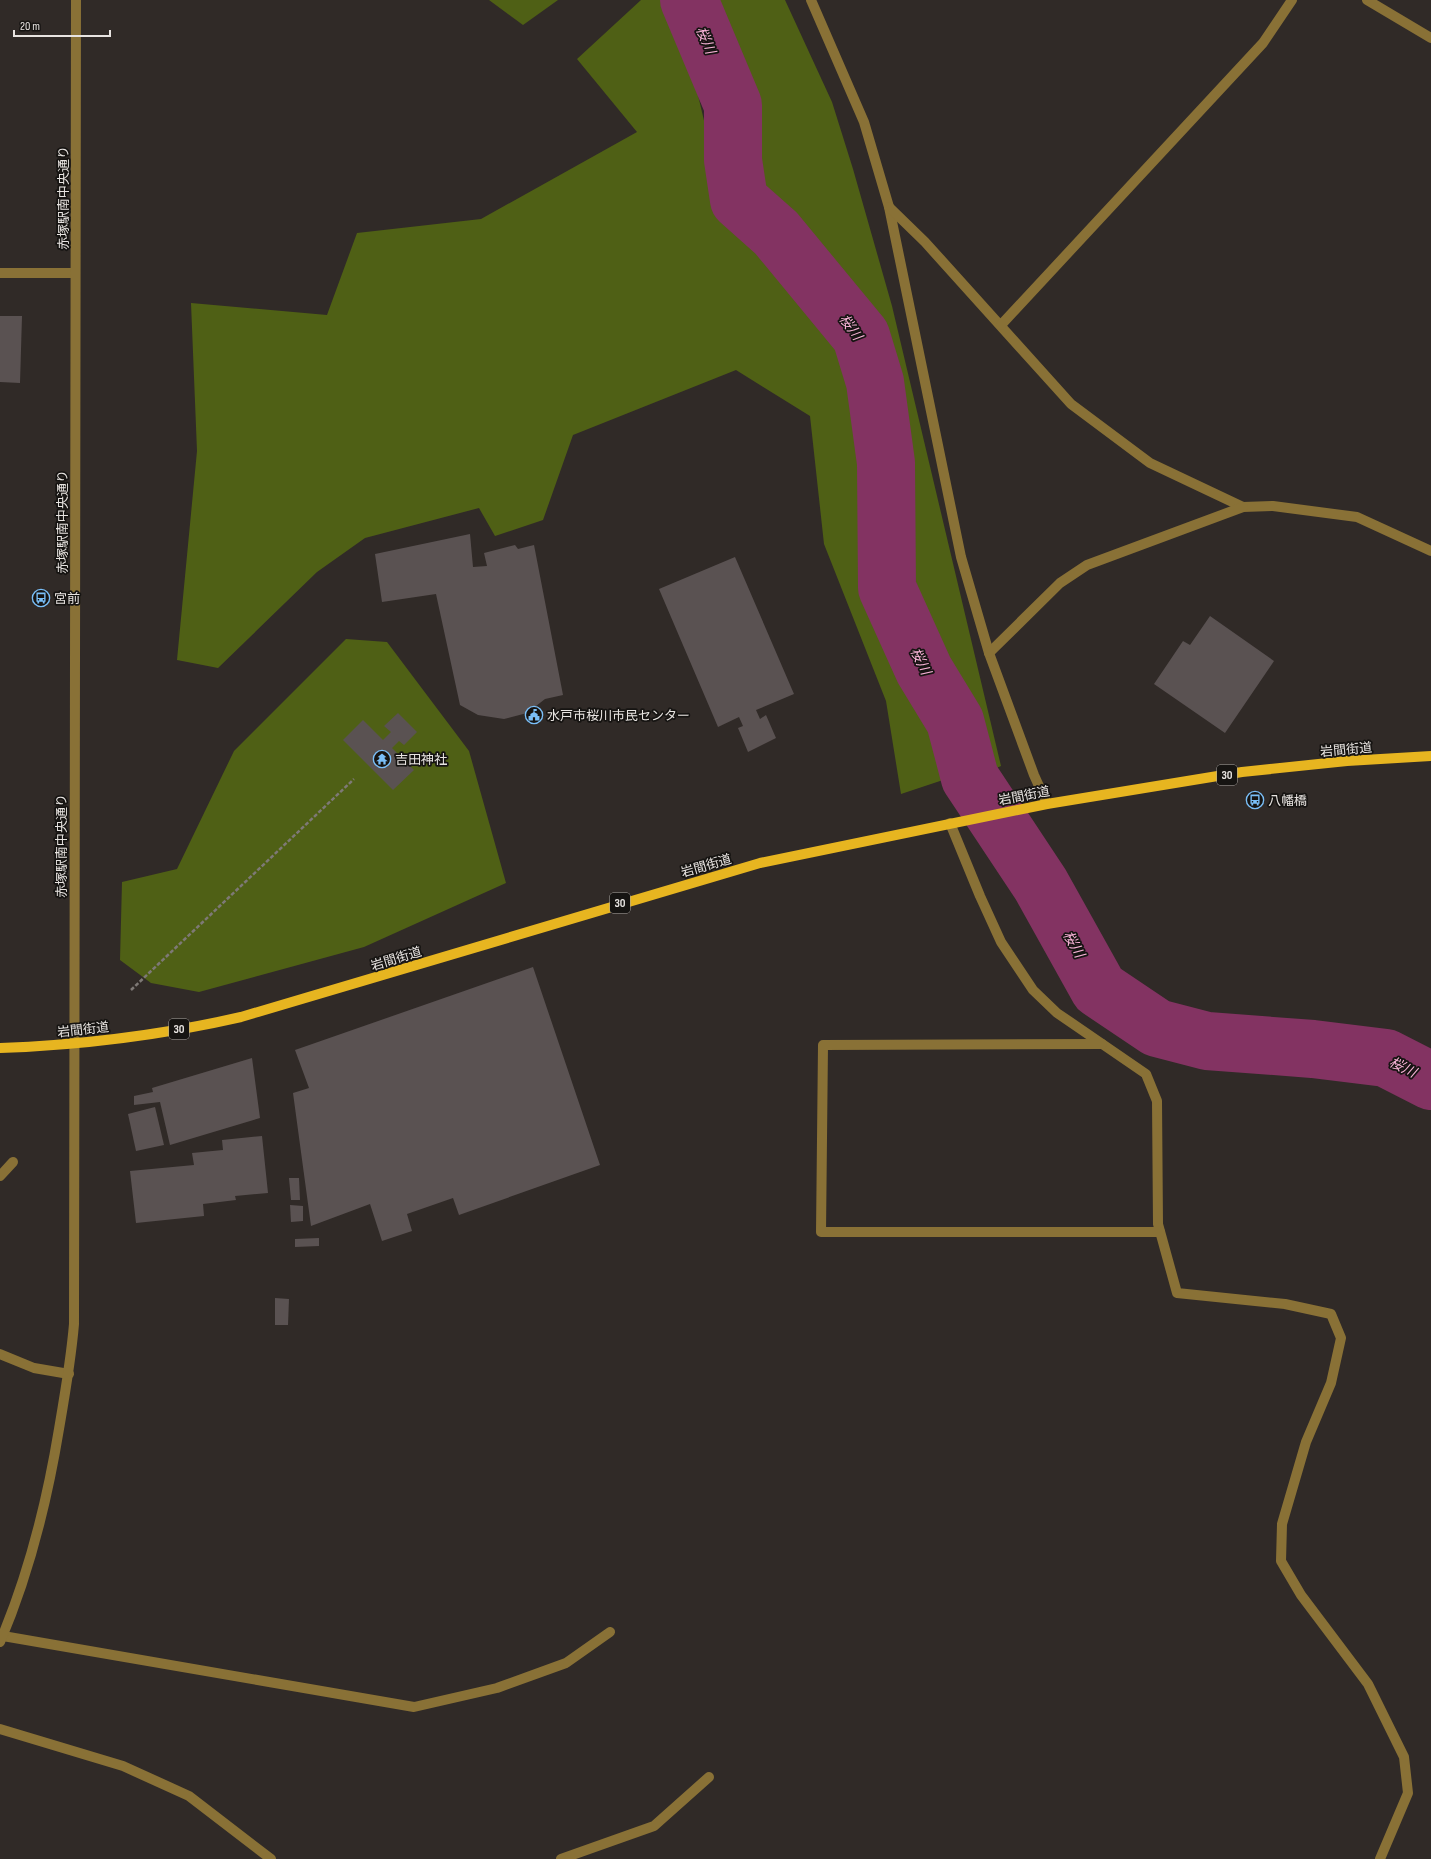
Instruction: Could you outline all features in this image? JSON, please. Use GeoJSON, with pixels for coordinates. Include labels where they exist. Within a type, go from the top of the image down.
{"type":"FeatureCollection","features":[{"type":"Feature","properties":{"kind":"main road","name":"岩間街道"},"geometry":{"type":"LineString","coordinates":[[0,1048],[74,1044],[196,1027],[241,1017],[620,903],[760,863],[963,820],[1047,804],[1242,772],[1347,761],[1431,756]]}},
{"type":"Feature","properties":{"kind":"street","name":"赤塚駅南中央通り"},"geometry":{"type":"LineString","coordinates":[[1,1639],[14,1608],[38,1531],[52,1470],[69,1374],[74,1301],[76,0]]}},
{"type":"Feature","properties":{"kind":"street"},"geometry":{"type":"LineString","coordinates":[[811,0],[864,122],[889,207],[961,557],[989,653],[1034,775],[1047,804]]}},
{"type":"Feature","properties":{"kind":"street"},"geometry":{"type":"LineString","coordinates":[[1001,325],[1263,43],[1292,0]]}},
{"type":"Feature","properties":{"kind":"street"},"geometry":{"type":"LineString","coordinates":[[1367,0],[1431,38]]}},
{"type":"Feature","properties":{"kind":"street"},"geometry":{"type":"LineString","coordinates":[[889,207],[925,242],[1071,404],[1150,463],[1243,507]]}},
{"type":"Feature","properties":{"kind":"street"},"geometry":{"type":"LineString","coordinates":[[0,273],[75,273]]}},
{"type":"Feature","properties":{"kind":"street"},"geometry":{"type":"LineString","coordinates":[[989,653],[1060,583],[1087,565],[1243,507],[1273,506],[1357,517],[1431,551]]}},
{"type":"Feature","properties":{"kind":"street"},"geometry":{"type":"LineString","coordinates":[[950,823],[1001,942],[1033,990],[1057,1014],[1146,1074],[1157,1101],[1158,1224],[1177,1293],[1284,1304],[1331,1314],[1341,1338],[1331,1382],[1306,1442],[1282,1524],[1281,1561],[1301,1595],[1368,1684],[1404,1757],[1408,1793],[1380,1859]]}},
{"type":"Feature","properties":{"kind":"street"},"geometry":{"type":"LineString","coordinates":[[1102,1044],[823,1044],[821,1232],[1160,1232]]}},
{"type":"Feature","properties":{"kind":"street"},"geometry":{"type":"LineString","coordinates":[[0,1176],[13,1162]]}},
{"type":"Feature","properties":{"kind":"street"},"geometry":{"type":"LineString","coordinates":[[0,1354],[34,1368],[69,1374]]}},
{"type":"Feature","properties":{"kind":"street"},"geometry":{"type":"LineString","coordinates":[[1,1639],[414,1707],[498,1688],[566,1663],[610,1632]]}},
{"type":"Feature","properties":{"kind":"street"},"geometry":{"type":"LineString","coordinates":[[0,1729],[123,1766],[189,1796],[271,1859]]}},
{"type":"Feature","properties":{"kind":"street"},"geometry":{"type":"LineString","coordinates":[[561,1859],[654,1826],[709,1777]]}},
{"type":"Feature","properties":{"kind":"path"},"geometry":{"type":"LineString","coordinates":[[131,990],[354,779]]}},
{"type":"Feature","properties":{"kind":"green space"},"geometry":{"type":"Polygon","coordinates":[[[489,0],[558,0],[523,25],[489,0]]]}},
{"type":"Feature","properties":{"kind":"green space"},"geometry":{"type":"Polygon","coordinates":[[[641,0],[662,0],[666,8],[698,95],[709,142],[711,189],[730,226],[775,256],[840,347],[859,405],[866,453],[865,526],[868,580],[905,687],[936,729],[949,778],[901,794],[886,701],[824,544],[810,416],[736,370],[573,435],[543,520],[495,536],[479,508],[365,538],[317,572],[218,668],[177,660],[197,451],[191,303],[327,315],[357,233],[481,219],[637,132],[577,59],[641,0]]]}},
{"type":"Feature","properties":{"kind":"green space"},"geometry":{"type":"Polygon","coordinates":[[[719,0],[785,0],[832,102],[853,169],[892,306],[1001,766],[990,771],[952,676],[936,651],[925,628],[913,567],[902,424],[893,369],[878,335],[768,200],[760,169],[762,124],[753,87],[719,0]]]}},
{"type":"Feature","properties":{"kind":"green space"},"geometry":{"type":"Polygon","coordinates":[[[346,639],[387,642],[469,751],[506,883],[364,947],[199,992],[151,983],[120,960],[122,882],[177,869],[234,751],[346,639]]]}},
{"type":"Feature","properties":{"kind":"building"},"geometry":{"type":"Polygon","coordinates":[[[0,316],[22,316],[20,383],[0,382],[0,316]]]}},
{"type":"Feature","properties":{"kind":"building"},"geometry":{"type":"Polygon","coordinates":[[[470,534],[473,567],[487,566],[484,553],[515,545],[518,549],[534,545],[563,695],[545,699],[527,713],[504,719],[478,715],[460,705],[436,594],[382,602],[375,554],[470,534]]]}},
{"type":"Feature","properties":{"kind":"building"},"geometry":{"type":"Polygon","coordinates":[[[735,557],[794,694],[756,710],[760,719],[766,715],[776,738],[748,752],[738,728],[743,726],[739,717],[718,727],[659,589],[735,557]]]}},
{"type":"Feature","properties":{"kind":"building"},"geometry":{"type":"Polygon","coordinates":[[[1210,616],[1274,661],[1225,733],[1154,684],[1183,641],[1190,645],[1210,616]]]}},
{"type":"Feature","properties":{"kind":"building","name":"吉田神社"},"geometry":{"type":"Polygon","coordinates":[[[398,713],[417,732],[404,745],[399,741],[392,748],[414,770],[393,790],[343,740],[363,720],[383,740],[391,732],[384,726],[398,713]]]}},
{"type":"Feature","properties":{"kind":"building"},"geometry":{"type":"Polygon","coordinates":[[[533,967],[600,1165],[459,1215],[453,1198],[407,1214],[412,1231],[382,1241],[370,1204],[311,1226],[293,1093],[309,1088],[295,1050],[533,967]]]}},
{"type":"Feature","properties":{"kind":"building"},"geometry":{"type":"Polygon","coordinates":[[[252,1058],[260,1118],[170,1145],[160,1102],[134,1105],[134,1096],[153,1092],[152,1088],[252,1058]]]}},
{"type":"Feature","properties":{"kind":"building"},"geometry":{"type":"Polygon","coordinates":[[[155,1107],[164,1145],[136,1151],[128,1114],[155,1107]]]}},
{"type":"Feature","properties":{"kind":"building"},"geometry":{"type":"Polygon","coordinates":[[[262,1136],[268,1193],[235,1196],[236,1200],[203,1204],[204,1216],[136,1223],[130,1171],[194,1165],[192,1153],[223,1150],[222,1140],[262,1136]]]}},
{"type":"Feature","properties":{"kind":"building"},"geometry":{"type":"Polygon","coordinates":[[[289,1178],[299,1178],[300,1200],[291,1200],[289,1178]]]}},
{"type":"Feature","properties":{"kind":"building"},"geometry":{"type":"Polygon","coordinates":[[[290,1205],[303,1206],[303,1221],[291,1222],[290,1205]]]}},
{"type":"Feature","properties":{"kind":"building"},"geometry":{"type":"Polygon","coordinates":[[[319,1238],[319,1246],[295,1247],[295,1239],[319,1238]]]}},
{"type":"Feature","properties":{"kind":"building"},"geometry":{"type":"Polygon","coordinates":[[[275,1298],[289,1299],[288,1325],[275,1325],[275,1298]]]}},
{"type":"Feature","properties":{"kind":"waterway","name":"桜川"},"geometry":{"type":"LineString","coordinates":[[689,0],[733,105],[733,160],[739,200],[776,233],[861,336],[875,382],[886,463],[887,588],[924,670],[955,721],[970,778],[1041,885],[1099,989],[1157,1028],[1207,1041],[1313,1049],[1386,1058],[1431,1081]]}},
{"type":"Feature","properties":{"kind":"place","name":"宮前"},"geometry":{"type":"Point","coordinates":[41,598]}},
{"type":"Feature","properties":{"kind":"place","name":"水戸市桜川市民センター"},"geometry":{"type":"Point","coordinates":[534,715]}},
{"type":"Feature","properties":{"kind":"place","name":"吉田神社"},"geometry":{"type":"Point","coordinates":[382,759]}},
{"type":"Feature","properties":{"kind":"place","name":"八幡橋"},"geometry":{"type":"Point","coordinates":[1255,800]}}]}
